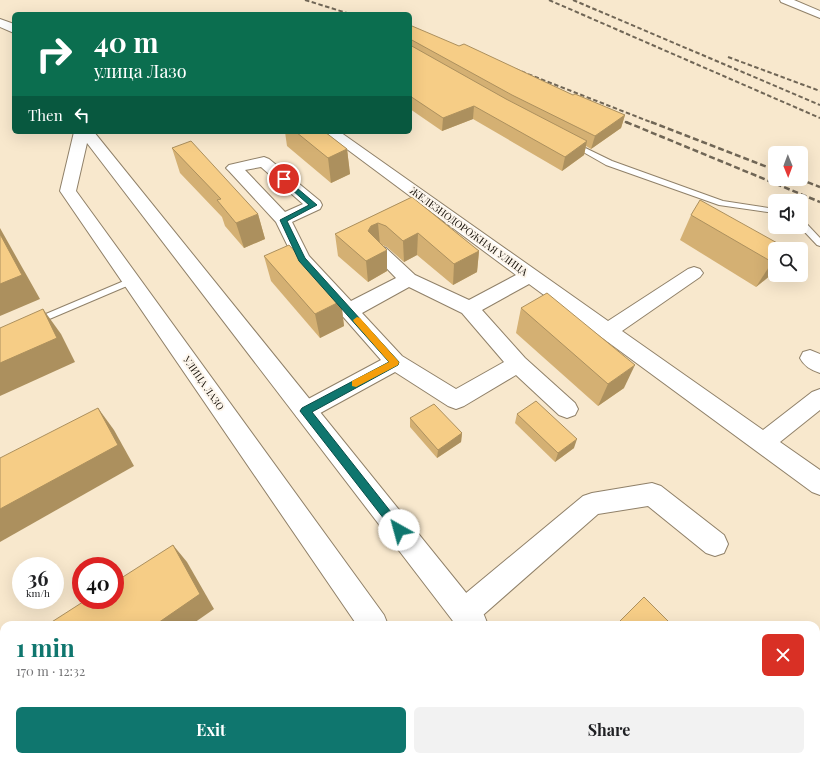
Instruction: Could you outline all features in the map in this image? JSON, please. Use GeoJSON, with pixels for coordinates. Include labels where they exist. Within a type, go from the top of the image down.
{"type":"FeatureCollection","features":[{"type":"Feature","properties":{"kind":"street"},"geometry":{"type":"LineString","coordinates":[[785,0],[820,15]]}},
{"type":"Feature","properties":{"kind":"street"},"geometry":{"type":"LineString","coordinates":[[0,23],[12,28]]}},
{"type":"Feature","properties":{"kind":"street","name":"УЛИЦА ЛАЗО"},"geometry":{"type":"LineString","coordinates":[[82,134],[68,191],[371,621]]}},
{"type":"Feature","properties":{"kind":"street"},"geometry":{"type":"LineString","coordinates":[[88,134],[469,619],[592,504],[652,494],[715,544]]}},
{"type":"Feature","properties":{"kind":"street","name":"ЖЕЛЕЗНОДОРОЖНАЯ УЛИЦА"},"geometry":{"type":"LineString","coordinates":[[334,134],[820,484]]}},
{"type":"Feature","properties":{"kind":"street"},"geometry":{"type":"LineString","coordinates":[[283,220],[302,259],[395,362],[456,400],[518,364]]}},
{"type":"Feature","properties":{"kind":"street"},"geometry":{"type":"LineString","coordinates":[[380,252],[410,279],[469,308],[518,364],[567,409]]}},
{"type":"Feature","properties":{"kind":"street"},"geometry":{"type":"LineString","coordinates":[[607,331],[694,273]]}},
{"type":"Feature","properties":{"kind":"street"},"geometry":{"type":"LineString","coordinates":[[469,308],[530,275]]}},
{"type":"Feature","properties":{"kind":"street"},"geometry":{"type":"LineString","coordinates":[[349,311],[410,279]]}},
{"type":"Feature","properties":{"kind":"street"},"geometry":{"type":"LineString","coordinates":[[305,411],[395,362]]}},
{"type":"Feature","properties":{"kind":"street"},"geometry":{"type":"LineString","coordinates":[[763,443],[820,398]]}},
{"type":"Feature","properties":{"kind":"lane"},"geometry":{"type":"LineString","coordinates":[[568,142],[609,163],[722,203],[768,210]]}},
{"type":"Feature","properties":{"kind":"lane"},"geometry":{"type":"LineString","coordinates":[[808,231],[820,244]]}},
{"type":"Feature","properties":{"kind":"lane"},"geometry":{"type":"LineString","coordinates":[[29,324],[131,281]]}},
{"type":"Feature","properties":{"kind":"building"},"geometry":{"type":"Polygon","coordinates":[[[412,26],[459,46],[464,44],[573,95],[575,94],[625,115],[595,136],[512,95],[412,40],[412,26]]]}},
{"type":"Feature","properties":{"kind":"building"},"geometry":{"type":"Polygon","coordinates":[[[412,46],[506,99],[587,141],[565,157],[474,106],[443,118],[412,97],[412,46]]]}},
{"type":"Feature","properties":{"kind":"building"},"geometry":{"type":"Polygon","coordinates":[[[298,134],[328,134],[347,149],[328,158],[298,134]]]}},
{"type":"Feature","properties":{"kind":"building"},"geometry":{"type":"Polygon","coordinates":[[[191,141],[258,214],[236,223],[217,200],[221,199],[172,148],[191,141]]]}},
{"type":"Feature","properties":{"kind":"building"},"geometry":{"type":"Polygon","coordinates":[[[412,197],[479,251],[454,264],[418,233],[403,241],[386,226],[378,223],[371,226],[368,231],[387,250],[366,261],[335,234],[412,197]]]}},
{"type":"Feature","properties":{"kind":"building"},"geometry":{"type":"Polygon","coordinates":[[[700,200],[775,242],[768,242],[768,260],[691,215],[700,200]]]}},
{"type":"Feature","properties":{"kind":"building"},"geometry":{"type":"Polygon","coordinates":[[[0,234],[22,275],[0,284],[0,234]]]}},
{"type":"Feature","properties":{"kind":"building"},"geometry":{"type":"Polygon","coordinates":[[[289,245],[341,301],[315,314],[264,256],[289,245]]]}},
{"type":"Feature","properties":{"kind":"building"},"geometry":{"type":"Polygon","coordinates":[[[547,293],[635,365],[608,384],[521,308],[547,293]]]}},
{"type":"Feature","properties":{"kind":"building"},"geometry":{"type":"Polygon","coordinates":[[[43,309],[57,338],[0,363],[0,328],[43,309]]]}},
{"type":"Feature","properties":{"kind":"building"},"geometry":{"type":"Polygon","coordinates":[[[536,401],[577,439],[558,453],[517,414],[536,401]]]}},
{"type":"Feature","properties":{"kind":"building"},"geometry":{"type":"Polygon","coordinates":[[[434,404],[462,433],[438,450],[410,418],[434,404]]]}},
{"type":"Feature","properties":{"kind":"building"},"geometry":{"type":"Polygon","coordinates":[[[98,408],[118,445],[0,509],[0,458],[98,408]]]}},
{"type":"Feature","properties":{"kind":"building"},"geometry":{"type":"Polygon","coordinates":[[[173,545],[200,594],[161,621],[53,621],[72,609],[124,609],[124,576],[173,545]]]}},
{"type":"Feature","properties":{"kind":"building"},"geometry":{"type":"Polygon","coordinates":[[[644,597],[668,621],[620,621],[644,597]]]}},
{"type":"Feature","properties":{"kind":"railway"},"geometry":{"type":"LineString","coordinates":[[305,0],[344,12]]}},
{"type":"Feature","properties":{"kind":"railway"},"geometry":{"type":"LineString","coordinates":[[549,0],[820,118]]}},
{"type":"Feature","properties":{"kind":"railway"},"geometry":{"type":"LineString","coordinates":[[573,0],[820,105]]}},
{"type":"Feature","properties":{"kind":"railway"},"geometry":{"type":"LineString","coordinates":[[728,57],[820,91]]}},
{"type":"Feature","properties":{"kind":"railway"},"geometry":{"type":"LineString","coordinates":[[515,69],[653,123]]}},
{"type":"Feature","properties":{"kind":"railway"},"geometry":{"type":"LineString","coordinates":[[612,116],[628,123]]}},
{"type":"Feature","properties":{"kind":"railway"},"geometry":{"type":"LineString","coordinates":[[626,122],[820,202]]}},
{"type":"Feature","properties":{"kind":"railway"},"geometry":{"type":"LineString","coordinates":[[651,122],[768,167]]}},
{"type":"Feature","properties":{"kind":"railway"},"geometry":{"type":"LineString","coordinates":[[808,182],[820,187]]}},
{"type":"Feature","properties":{"kind":"slow traffic"},"geometry":{"type":"LineString","coordinates":[[356,384],[395,362],[357,320]]}},
{"type":"Feature","properties":{"kind":"route"},"geometry":{"type":"LineString","coordinates":[[284,179],[314,205],[283,220],[302,259],[395,362],[305,411],[399,530]]}}]}
